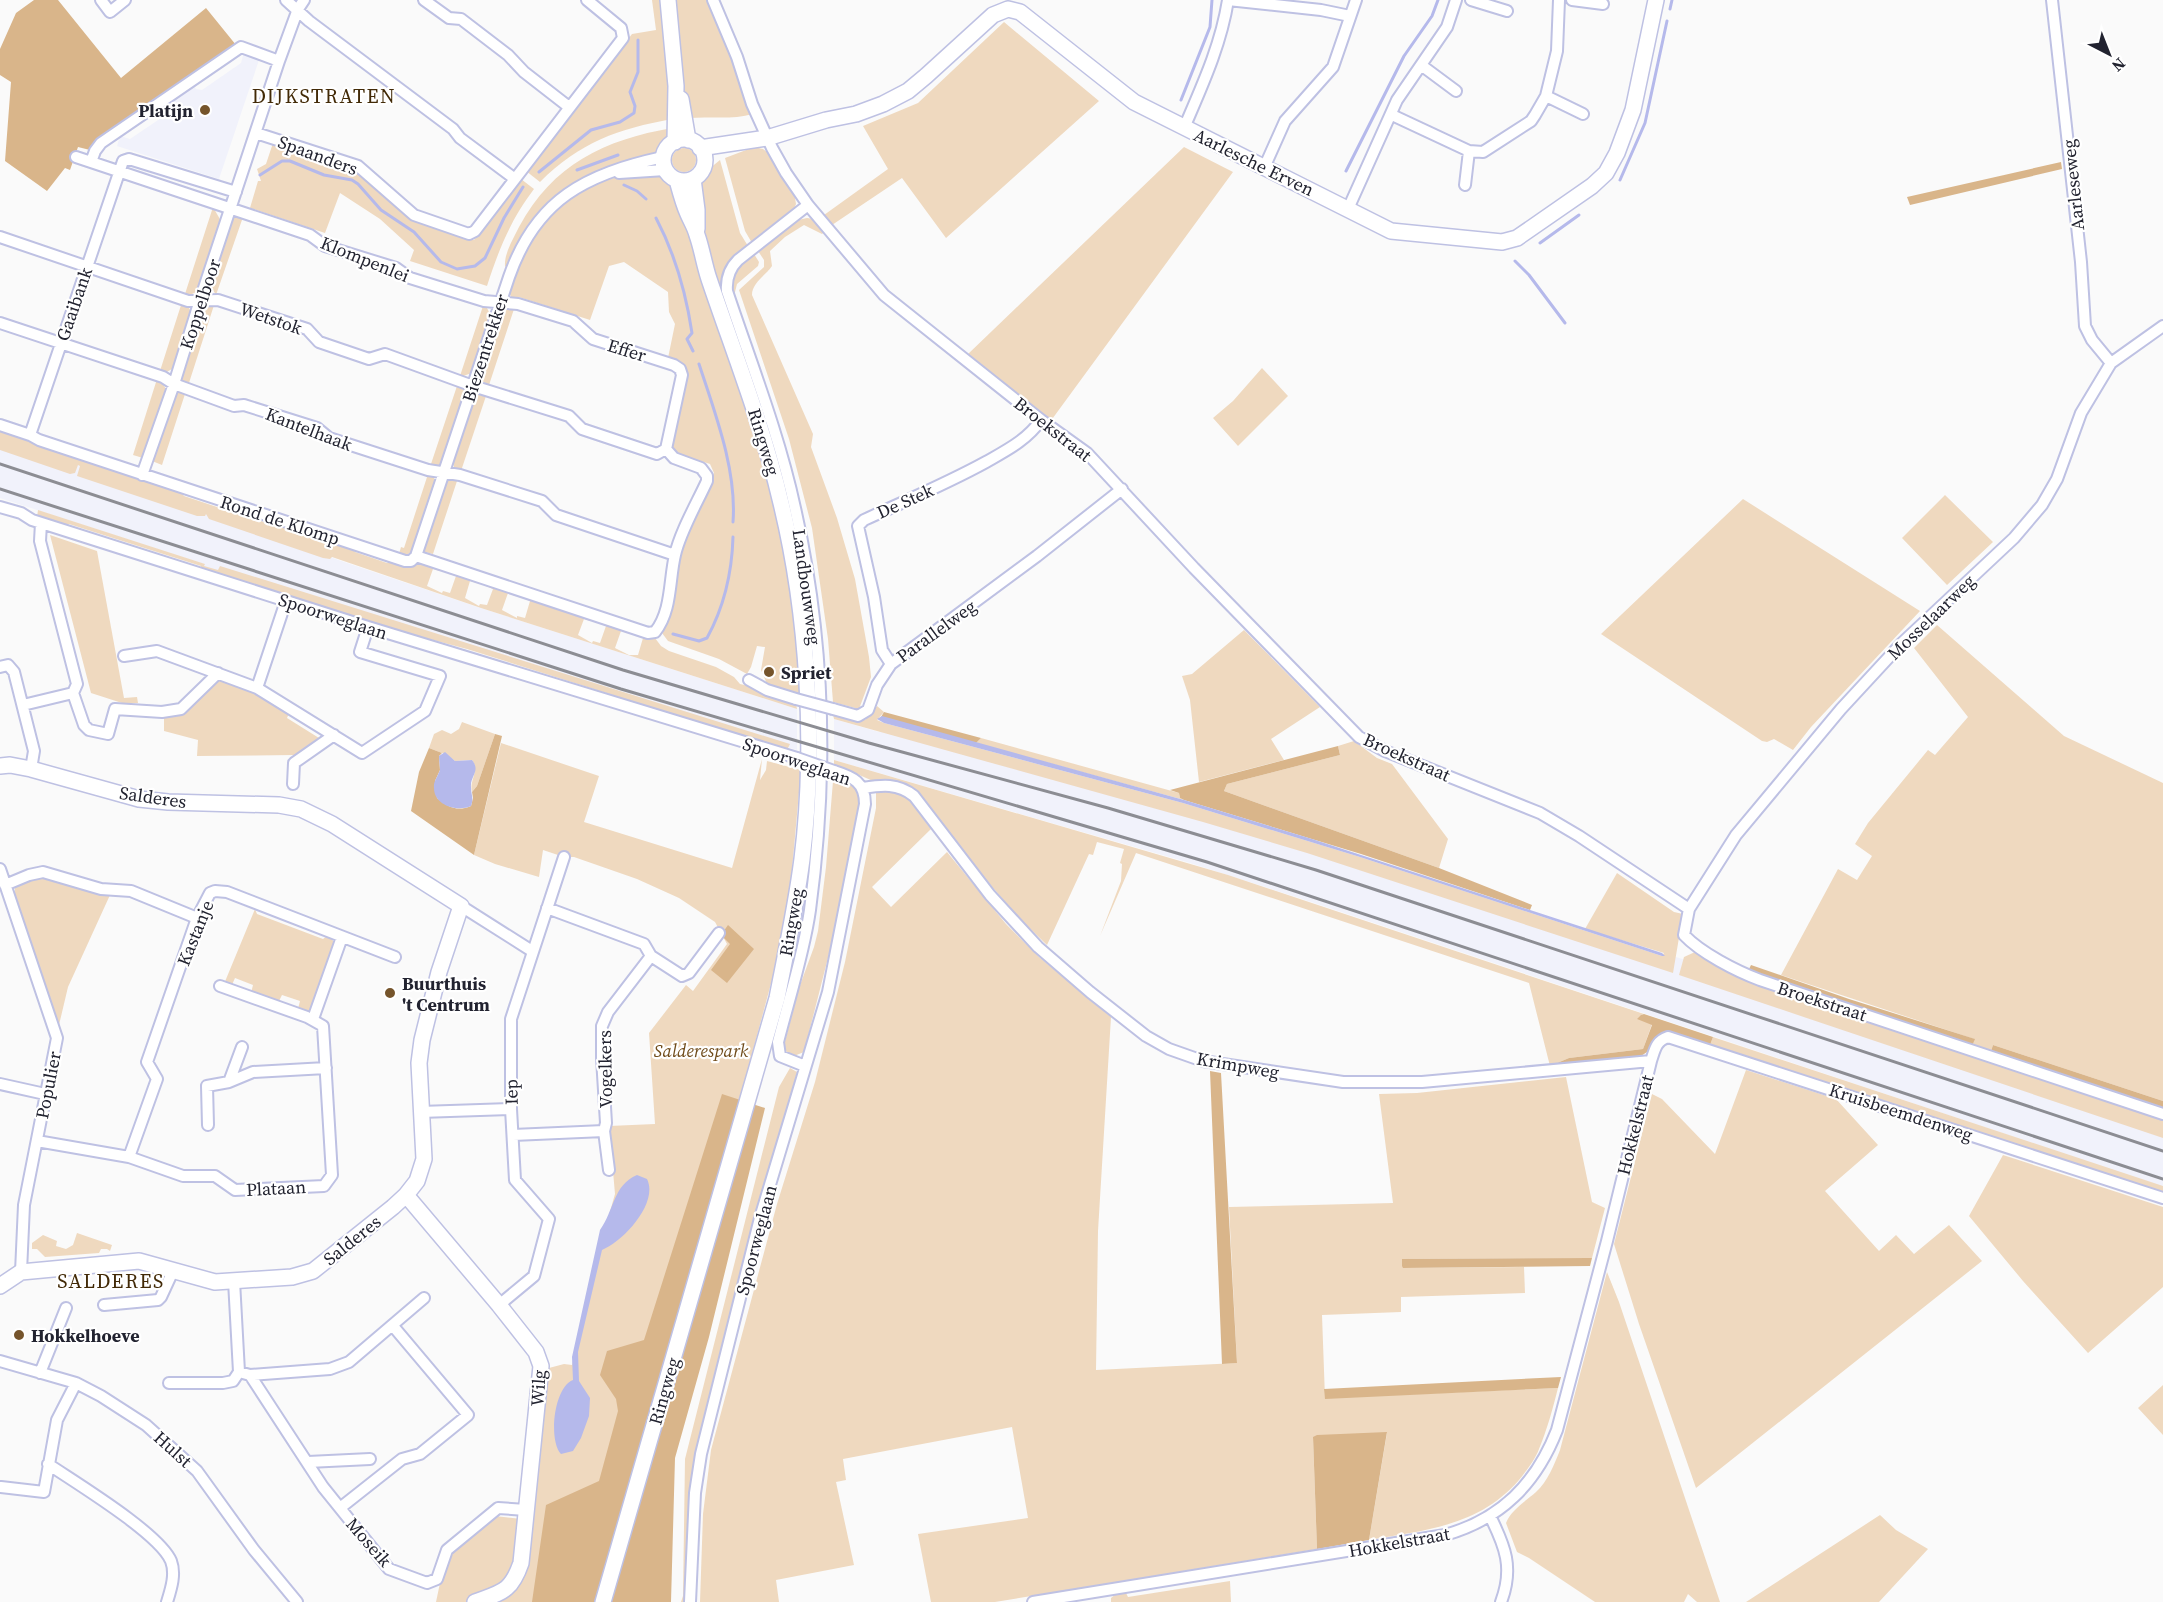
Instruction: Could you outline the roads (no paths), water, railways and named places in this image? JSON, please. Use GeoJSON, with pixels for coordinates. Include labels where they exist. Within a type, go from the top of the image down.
{"type":"FeatureCollection","features":[{"type":"Feature","properties":{"kind":"street"},"geometry":{"type":"LineString","coordinates":[[101,0],[110,12],[125,0]]}},
{"type":"Feature","properties":{"kind":"street"},"geometry":{"type":"LineString","coordinates":[[286,0],[301,5],[309,21],[453,129],[460,138],[515,179],[623,38],[621,28],[587,0]]}},
{"type":"Feature","properties":{"kind":"street"},"geometry":{"type":"LineString","coordinates":[[424,0],[449,18],[461,19],[569,107]]}},
{"type":"Feature","properties":{"kind":"street"},"geometry":{"type":"LineString","coordinates":[[668,0],[676,86],[682,102],[692,148],[701,172],[693,179],[684,181],[668,169],[665,151],[692,148],[751,142],[767,138]]}},
{"type":"Feature","properties":{"kind":"street","name":"Broekstraat"},"geometry":{"type":"LineString","coordinates":[[713,0],[767,138],[786,173],[808,205],[884,295],[1041,420],[1087,453],[1194,568],[1359,737],[1385,751],[1540,813],[1579,836],[1689,909],[1684,935],[1690,941],[1748,976],[2163,1114]]}},
{"type":"Feature","properties":{"kind":"street"},"geometry":{"type":"LineString","coordinates":[[1184,128],[1208,75],[1224,26],[1228,0],[1321,10],[1350,16]]}},
{"type":"Feature","properties":{"kind":"street"},"geometry":{"type":"LineString","coordinates":[[1264,168],[1285,121],[1333,67],[1356,0]]}},
{"type":"Feature","properties":{"kind":"street"},"geometry":{"type":"LineString","coordinates":[[1348,209],[1397,100],[1447,27],[1456,0]]}},
{"type":"Feature","properties":{"kind":"street"},"geometry":{"type":"LineString","coordinates":[[1471,0],[1507,11]]}},
{"type":"Feature","properties":{"kind":"street"},"geometry":{"type":"LineString","coordinates":[[1392,115],[1469,152],[1483,152],[1530,121],[1546,96],[1557,51],[1559,0]]}},
{"type":"Feature","properties":{"kind":"street"},"geometry":{"type":"LineString","coordinates":[[1572,0],[1603,4]]}},
{"type":"Feature","properties":{"kind":"street","name":"Aarlesche Erven"},"geometry":{"type":"LineString","coordinates":[[767,138],[826,120],[856,114],[908,91],[993,15],[1008,9],[1020,12],[1134,102],[1391,231],[1502,242],[1517,238],[1592,186],[1606,173],[1617,153],[1633,110],[1656,0]]}},
{"type":"Feature","properties":{"kind":"street","name":"Aarleseweg"},"geometry":{"type":"LineString","coordinates":[[2052,0],[2080,251],[2085,327],[2092,340],[2111,363]]}},
{"type":"Feature","properties":{"kind":"street","name":"Koppelboor"},"geometry":{"type":"LineString","coordinates":[[142,475],[279,61],[301,5]]}},
{"type":"Feature","properties":{"kind":"street"},"geometry":{"type":"LineString","coordinates":[[91,162],[94,151],[101,143],[241,47],[279,61]]}},
{"type":"Feature","properties":{"kind":"street"},"geometry":{"type":"LineString","coordinates":[[1421,65],[1456,91]]}},
{"type":"Feature","properties":{"kind":"street"},"geometry":{"type":"LineString","coordinates":[[1546,96],[1583,114]]}},
{"type":"Feature","properties":{"kind":"street","name":"Spaanders"},"geometry":{"type":"LineString","coordinates":[[256,133],[358,166],[414,215],[469,234],[475,231],[515,179]]}},
{"type":"Feature","properties":{"kind":"street"},"geometry":{"type":"LineString","coordinates":[[1465,185],[1469,152]]}},
{"type":"Feature","properties":{"kind":"street"},"geometry":{"type":"LineString","coordinates":[[76,158],[230,209]]}},
{"type":"Feature","properties":{"kind":"street"},"geometry":{"type":"LineString","coordinates":[[118,172],[123,161],[129,159],[236,192]]}},
{"type":"Feature","properties":{"kind":"street","name":"Biezentrekker"},"geometry":{"type":"LineString","coordinates":[[416,556],[516,256],[537,222],[571,191],[604,175],[636,163],[668,169]]}},
{"type":"Feature","properties":{"kind":"street","name":"Ringweg"},"geometry":{"type":"LineString","coordinates":[[603,1602],[777,998],[795,911],[802,857],[808,772],[807,689],[803,640],[782,504],[755,410],[708,275],[697,232],[668,169]]}},
{"type":"Feature","properties":{"kind":"street","name":"Gaaibank"},"geometry":{"type":"LineString","coordinates":[[30,435],[118,172]]}},
{"type":"Feature","properties":{"kind":"street","name":"Ringweg"},"geometry":{"type":"LineString","coordinates":[[693,179],[697,232]]}},
{"type":"Feature","properties":{"kind":"street","name":"Landbouwweg"},"geometry":{"type":"LineString","coordinates":[[805,1066],[780,1056],[778,1042],[810,912],[822,777],[816,639],[807,568],[795,507],[780,449],[730,301],[727,282],[730,271],[738,260],[808,205]]}},
{"type":"Feature","properties":{"kind":"street","name":"Klompenlei"},"geometry":{"type":"LineString","coordinates":[[230,209],[310,235],[325,246],[396,268],[410,278],[484,301],[500,303]]}},
{"type":"Feature","properties":{"kind":"street","name":"Wetstok"},"geometry":{"type":"LineString","coordinates":[[0,237],[188,301],[214,299],[307,329],[319,342],[369,359],[385,354],[473,386],[568,416],[582,429],[657,453],[666,449]]}},
{"type":"Feature","properties":{"kind":"street","name":"Effer"},"geometry":{"type":"LineString","coordinates":[[500,303],[518,304],[573,321],[593,339],[674,365],[680,369],[682,375],[666,449]]}},
{"type":"Feature","properties":{"kind":"street","name":"Kantelhaak"},"geometry":{"type":"LineString","coordinates":[[0,323],[163,377],[174,384],[234,406],[244,405],[317,428],[329,438],[428,470],[460,475],[542,501],[556,515],[675,555]]}},
{"type":"Feature","properties":{"kind":"street","name":"Mosselaarweg"},"geometry":{"type":"LineString","coordinates":[[1689,909],[1736,835],[1841,709],[1902,643],[2014,538],[2042,505],[2056,479],[2080,413],[2111,363],[2163,326]]}},
{"type":"Feature","properties":{"kind":"street","name":"De Stek"},"geometry":{"type":"LineString","coordinates":[[891,664],[882,650],[874,597],[858,526],[864,520],[950,482],[1006,450],[1032,434],[1041,420]]}},
{"type":"Feature","properties":{"kind":"street","name":"Rond de Klomp"},"geometry":{"type":"LineString","coordinates":[[0,425],[142,475],[405,561],[411,561],[416,556],[648,633],[655,632],[659,627],[672,586],[675,555]]}},
{"type":"Feature","properties":{"kind":"street"},"geometry":{"type":"LineString","coordinates":[[666,449],[674,458],[701,468],[707,476],[707,481],[675,555]]}},
{"type":"Feature","properties":{"kind":"street","name":"Parallelweg"},"geometry":{"type":"LineString","coordinates":[[748,680],[767,690],[858,716],[868,710],[877,685],[891,664],[1037,556],[1122,489]]}},
{"type":"Feature","properties":{"kind":"street","name":"Spoorweglaan"},"geometry":{"type":"LineString","coordinates":[[0,507],[21,513],[41,523],[368,627],[797,758],[853,777],[863,788],[865,804],[828,992],[760,1218],[701,1454],[695,1493],[690,1602]]}},
{"type":"Feature","properties":{"kind":"street"},"geometry":{"type":"LineString","coordinates":[[41,523],[40,541],[77,684],[73,693],[84,725],[89,730],[108,734],[115,709],[162,712],[181,709],[218,673]]}},
{"type":"Feature","properties":{"kind":"street"},"geometry":{"type":"LineString","coordinates":[[257,688],[286,601]]}},
{"type":"Feature","properties":{"kind":"street"},"geometry":{"type":"LineString","coordinates":[[124,656],[157,651],[257,688],[362,753],[426,711],[440,676],[360,652],[368,627]]}},
{"type":"Feature","properties":{"kind":"street"},"geometry":{"type":"LineString","coordinates":[[0,667],[8,665],[14,672],[34,751],[31,769]]}},
{"type":"Feature","properties":{"kind":"street"},"geometry":{"type":"LineString","coordinates":[[23,705],[73,693]]}},
{"type":"Feature","properties":{"kind":"street"},"geometry":{"type":"LineString","coordinates":[[292,784],[294,763],[334,735]]}},
{"type":"Feature","properties":{"kind":"street","name":"Salderes"},"geometry":{"type":"LineString","coordinates":[[0,765],[31,769],[139,799],[279,805],[301,810],[332,824],[532,951]]}},
{"type":"Feature","properties":{"kind":"street","name":"Krimpweg"},"geometry":{"type":"LineString","coordinates":[[863,788],[891,785],[906,789],[914,796],[990,895],[1038,947],[1146,1036],[1169,1049],[1203,1061],[1343,1082],[1422,1082],[1651,1061]]}},
{"type":"Feature","properties":{"kind":"street","name":"Iep"},"geometry":{"type":"LineString","coordinates":[[499,1305],[534,1276],[549,1219],[515,1180],[511,1109],[511,1019],[564,857]]}},
{"type":"Feature","properties":{"kind":"street","name":"Populier"},"geometry":{"type":"LineString","coordinates":[[0,869],[57,1038],[24,1205],[21,1272]]}},
{"type":"Feature","properties":{"kind":"street"},"geometry":{"type":"LineString","coordinates":[[5,885],[43,872],[101,889],[131,891],[197,918]]}},
{"type":"Feature","properties":{"kind":"street","name":"Kastanje"},"geometry":{"type":"LineString","coordinates":[[129,1157],[157,1079],[147,1062],[197,918],[210,893],[227,892],[395,957]]}},
{"type":"Feature","properties":{"kind":"street","name":"Salderes"},"geometry":{"type":"LineString","coordinates":[[0,1286],[21,1272],[139,1261],[215,1282],[292,1277],[313,1271],[406,1195],[417,1181],[424,1159],[418,1063],[422,1040],[439,972],[461,906]]}},
{"type":"Feature","properties":{"kind":"street"},"geometry":{"type":"LineString","coordinates":[[547,908],[644,944],[651,956],[682,976],[689,973],[719,933]]}},
{"type":"Feature","properties":{"kind":"street"},"geometry":{"type":"LineString","coordinates":[[220,986],[312,1019],[342,937]]}},
{"type":"Feature","properties":{"kind":"street","name":"Vogelkers"},"geometry":{"type":"LineString","coordinates":[[609,1170],[604,1131],[606,1123],[602,1026],[608,1012],[651,956]]}},
{"type":"Feature","properties":{"kind":"street","name":"Plataan"},"geometry":{"type":"LineString","coordinates":[[37,1141],[129,1157],[183,1176],[215,1176],[234,1190],[324,1186],[332,1174],[323,1026],[312,1019]]}},
{"type":"Feature","properties":{"kind":"street","name":"Kruisbeemdenweg"},"geometry":{"type":"LineString","coordinates":[[1651,1061],[1655,1047],[1661,1040],[1668,1037],[1675,1038],[2163,1198]]}},
{"type":"Feature","properties":{"kind":"street"},"geometry":{"type":"LineString","coordinates":[[229,1082],[242,1047]]}},
{"type":"Feature","properties":{"kind":"street","name":"Hokkelstraat"},"geometry":{"type":"LineString","coordinates":[[1033,1602],[1445,1535],[1468,1528],[1490,1516],[1518,1494],[1535,1475],[1549,1451],[1557,1430],[1651,1061]]}},
{"type":"Feature","properties":{"kind":"street"},"geometry":{"type":"LineString","coordinates":[[208,1125],[207,1086],[229,1082],[253,1072],[326,1068]]}},
{"type":"Feature","properties":{"kind":"street"},"geometry":{"type":"LineString","coordinates":[[0,1084],[45,1094]]}},
{"type":"Feature","properties":{"kind":"street"},"geometry":{"type":"LineString","coordinates":[[420,1112],[511,1109]]}},
{"type":"Feature","properties":{"kind":"street"},"geometry":{"type":"LineString","coordinates":[[513,1135],[604,1131]]}},
{"type":"Feature","properties":{"kind":"street","name":"Wilg"},"geometry":{"type":"LineString","coordinates":[[406,1195],[499,1305],[536,1352],[541,1366],[521,1563],[515,1580],[503,1591],[475,1602]]}},
{"type":"Feature","properties":{"kind":"street"},"geometry":{"type":"LineString","coordinates":[[104,1305],[158,1300],[173,1271]]}},
{"type":"Feature","properties":{"kind":"street"},"geometry":{"type":"LineString","coordinates":[[234,1281],[245,1374]]}},
{"type":"Feature","properties":{"kind":"street"},"geometry":{"type":"LineString","coordinates":[[169,1383],[223,1383],[233,1381],[245,1374],[330,1369],[349,1362],[424,1298]]}},
{"type":"Feature","properties":{"kind":"street"},"geometry":{"type":"LineString","coordinates":[[40,1372],[66,1308]]}},
{"type":"Feature","properties":{"kind":"street"},"geometry":{"type":"LineString","coordinates":[[340,1508],[402,1459],[420,1454],[468,1414],[393,1326]]}},
{"type":"Feature","properties":{"kind":"street","name":"Hulst"},"geometry":{"type":"LineString","coordinates":[[0,1361],[76,1383],[146,1425],[197,1471],[254,1550],[297,1602]]}},
{"type":"Feature","properties":{"kind":"street","name":"Moseik"},"geometry":{"type":"LineString","coordinates":[[245,1374],[308,1462],[323,1487],[389,1569],[427,1583],[437,1579],[447,1550],[498,1509],[526,1510]]}},
{"type":"Feature","properties":{"kind":"street"},"geometry":{"type":"LineString","coordinates":[[0,1486],[44,1492],[57,1420],[76,1383]]}},
{"type":"Feature","properties":{"kind":"street"},"geometry":{"type":"LineString","coordinates":[[308,1462],[370,1460]]}},
{"type":"Feature","properties":{"kind":"street"},"geometry":{"type":"LineString","coordinates":[[48,1464],[141,1528],[155,1542],[171,1561],[173,1580],[167,1602]]}},
{"type":"Feature","properties":{"kind":"street"},"geometry":{"type":"LineString","coordinates":[[1490,1516],[1506,1554],[1508,1570],[1501,1602]]}},
{"type":"Feature","properties":{"kind":"street"},"geometry":{"type":"LineString","coordinates":[[1103,1590],[1104,1602]]}},
{"type":"Feature","properties":{"kind":"water"},"geometry":{"type":"Polygon","coordinates":[[[882,716],[1184,800],[1312,839],[1662,953],[1665,956],[1360,857],[1183,803],[884,723],[877,719],[882,716]]]}},
{"type":"Feature","properties":{"kind":"water"},"geometry":{"type":"Polygon","coordinates":[[[445,752],[455,761],[472,760],[475,764],[471,783],[471,806],[454,808],[448,806],[442,803],[435,794],[434,784],[440,770],[439,756],[445,752]]]}},
{"type":"Feature","properties":{"kind":"water"},"geometry":{"type":"Polygon","coordinates":[[[637,1175],[647,1179],[648,1199],[644,1210],[629,1230],[620,1239],[602,1250],[578,1352],[579,1381],[590,1398],[589,1416],[581,1438],[573,1451],[561,1454],[555,1438],[555,1414],[561,1393],[573,1380],[572,1357],[600,1230],[618,1192],[629,1179],[637,1175]]]}},
{"type":"Feature","properties":{"kind":"waterway"},"geometry":{"type":"LineString","coordinates":[[1181,100],[1210,27],[1212,0]]}},
{"type":"Feature","properties":{"kind":"waterway"},"geometry":{"type":"LineString","coordinates":[[1346,171],[1404,56],[1432,16],[1438,0]]}},
{"type":"Feature","properties":{"kind":"waterway"},"geometry":{"type":"LineString","coordinates":[[1670,9],[1672,0]]}},
{"type":"Feature","properties":{"kind":"waterway"},"geometry":{"type":"LineString","coordinates":[[1620,180],[1645,123],[1667,21]]}},
{"type":"Feature","properties":{"kind":"waterway"},"geometry":{"type":"LineString","coordinates":[[539,172],[591,130],[620,122],[634,113],[635,106],[630,92],[638,72],[638,40]]}},
{"type":"Feature","properties":{"kind":"waterway"},"geometry":{"type":"LineString","coordinates":[[577,170],[618,155]]}},
{"type":"Feature","properties":{"kind":"waterway"},"geometry":{"type":"LineString","coordinates":[[260,175],[282,161],[290,161],[324,175],[352,180],[381,210],[414,232],[441,262],[457,269],[475,266],[485,258],[504,218],[523,187]]}},
{"type":"Feature","properties":{"kind":"waterway"},"geometry":{"type":"LineString","coordinates":[[624,185],[637,191],[646,199]]}},
{"type":"Feature","properties":{"kind":"waterway"},"geometry":{"type":"LineString","coordinates":[[1540,243],[1579,215]]}},
{"type":"Feature","properties":{"kind":"waterway"},"geometry":{"type":"LineString","coordinates":[[656,218],[669,246],[687,303],[692,333],[687,339],[693,351]]}},
{"type":"Feature","properties":{"kind":"waterway"},"geometry":{"type":"LineString","coordinates":[[1515,261],[1529,275],[1565,323]]}},
{"type":"Feature","properties":{"kind":"waterway"},"geometry":{"type":"LineString","coordinates":[[699,364],[724,442],[732,482],[733,522]]}},
{"type":"Feature","properties":{"kind":"waterway"},"geometry":{"type":"LineString","coordinates":[[673,634],[699,641],[707,638],[726,589],[733,537]]}},
{"type":"Feature","properties":{"kind":"railway"},"geometry":{"type":"LineString","coordinates":[[0,464],[623,670],[869,743],[1108,808],[1316,870],[2163,1151]]}},
{"type":"Feature","properties":{"kind":"railway"},"geometry":{"type":"LineString","coordinates":[[0,489],[621,689],[1207,862],[2163,1179]]}},
{"type":"Feature","properties":{"kind":"place","name":"Platijn"},"geometry":{"type":"Point","coordinates":[205,110]}},
{"type":"Feature","properties":{"kind":"place","name":"Spriet"},"geometry":{"type":"Point","coordinates":[769,672]}},
{"type":"Feature","properties":{"kind":"place","name":"Buurthuis 't Centrum"},"geometry":{"type":"Point","coordinates":[390,993]}},
{"type":"Feature","properties":{"kind":"place","name":"Hokkelhoeve"},"geometry":{"type":"Point","coordinates":[19,1335]}},
{"type":"Feature","properties":{"kind":"district","name":"DIJKSTRATEN"},"geometry":{"type":"Point","coordinates":[324,96]}},
{"type":"Feature","properties":{"kind":"district","name":"SALDERES"},"geometry":{"type":"Point","coordinates":[111,1281]}},
{"type":"Feature","properties":{"kind":"park label","name":"Salderespark"},"geometry":{"type":"Point","coordinates":[701,1050]}}]}
